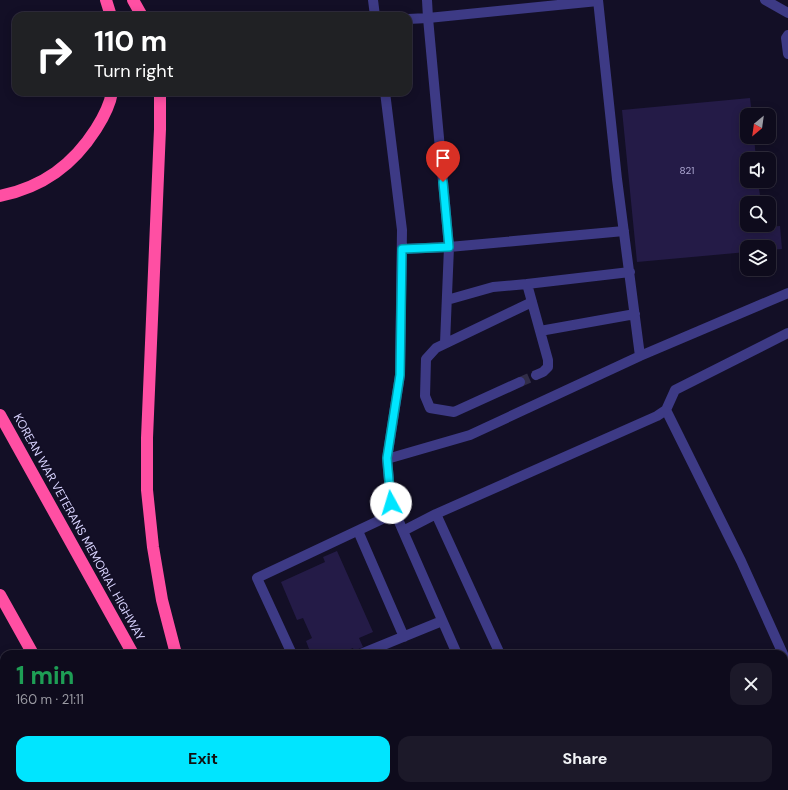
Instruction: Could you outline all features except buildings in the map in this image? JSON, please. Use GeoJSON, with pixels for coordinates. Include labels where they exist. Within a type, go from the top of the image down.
{"type":"FeatureCollection","features":[{"type":"Feature","properties":{"kind":"highway"},"geometry":{"type":"LineString","coordinates":[[106,0],[110,12]]}},
{"type":"Feature","properties":{"kind":"highway"},"geometry":{"type":"LineString","coordinates":[[134,0],[140,12]]}},
{"type":"Feature","properties":{"kind":"highway"},"geometry":{"type":"LineString","coordinates":[[0,196],[43,181],[68,164],[86,144],[102,120],[111,96]]}},
{"type":"Feature","properties":{"kind":"highway"},"geometry":{"type":"LineString","coordinates":[[160,96],[160,129],[147,438],[147,490],[153,547],[162,600],[175,650]]}},
{"type":"Feature","properties":{"kind":"highway","name":"KOREAN WAR VETERANS MEMORIAL HIGHWAY"},"geometry":{"type":"LineString","coordinates":[[0,415],[131,650]]}},
{"type":"Feature","properties":{"kind":"highway"},"geometry":{"type":"LineString","coordinates":[[0,595],[31,650]]}},
{"type":"Feature","properties":{"kind":"lane"},"geometry":{"type":"LineString","coordinates":[[374,0],[375,12]]}},
{"type":"Feature","properties":{"kind":"lane"},"geometry":{"type":"LineString","coordinates":[[427,0],[449,247],[446,343]]}},
{"type":"Feature","properties":{"kind":"lane"},"geometry":{"type":"LineString","coordinates":[[412,19],[598,0],[624,232],[640,356]]}},
{"type":"Feature","properties":{"kind":"lane"},"geometry":{"type":"LineString","coordinates":[[765,0],[788,13]]}},
{"type":"Feature","properties":{"kind":"lane"},"geometry":{"type":"LineString","coordinates":[[788,35],[786,38],[788,54]]}},
{"type":"Feature","properties":{"kind":"lane"},"geometry":{"type":"LineString","coordinates":[[385,96],[402,230],[400,375],[387,458],[391,503],[455,650]]}},
{"type":"Feature","properties":{"kind":"lane"},"geometry":{"type":"LineString","coordinates":[[402,249],[449,247],[624,232]]}},
{"type":"Feature","properties":{"kind":"lane"},"geometry":{"type":"LineString","coordinates":[[447,300],[493,288],[630,272]]}},
{"type":"Feature","properties":{"kind":"lane"},"geometry":{"type":"LineString","coordinates":[[527,284],[548,360],[548,367],[543,372],[536,375]]}},
{"type":"Feature","properties":{"kind":"lane"},"geometry":{"type":"LineString","coordinates":[[387,458],[470,435],[640,356],[788,293]]}},
{"type":"Feature","properties":{"kind":"lane"},"geometry":{"type":"LineString","coordinates":[[520,382],[454,412],[430,408],[425,396],[426,359],[436,348],[532,302]]}},
{"type":"Feature","properties":{"kind":"lane"},"geometry":{"type":"LineString","coordinates":[[540,330],[635,314]]}},
{"type":"Feature","properties":{"kind":"lane"},"geometry":{"type":"LineString","coordinates":[[403,531],[436,514],[657,416],[666,410],[676,390],[788,333]]}},
{"type":"Feature","properties":{"kind":"lane"},"geometry":{"type":"LineString","coordinates":[[666,410],[741,561],[782,650]]}},
{"type":"Feature","properties":{"kind":"lane"},"geometry":{"type":"LineString","coordinates":[[290,650],[257,578],[395,513]]}},
{"type":"Feature","properties":{"kind":"lane"},"geometry":{"type":"LineString","coordinates":[[436,514],[498,650]]}},
{"type":"Feature","properties":{"kind":"lane"},"geometry":{"type":"LineString","coordinates":[[358,531],[404,637]]}},
{"type":"Feature","properties":{"kind":"lane"},"geometry":{"type":"LineString","coordinates":[[371,650],[442,621]]}},
{"type":"Feature","properties":{"kind":"tunnel"},"geometry":{"type":"LineString","coordinates":[[520,382],[536,375]]}},
{"type":"Feature","properties":{"kind":"route"},"geometry":{"type":"LineString","coordinates":[[391,503],[387,458],[400,375],[402,249],[449,247],[443,182]]}}]}
